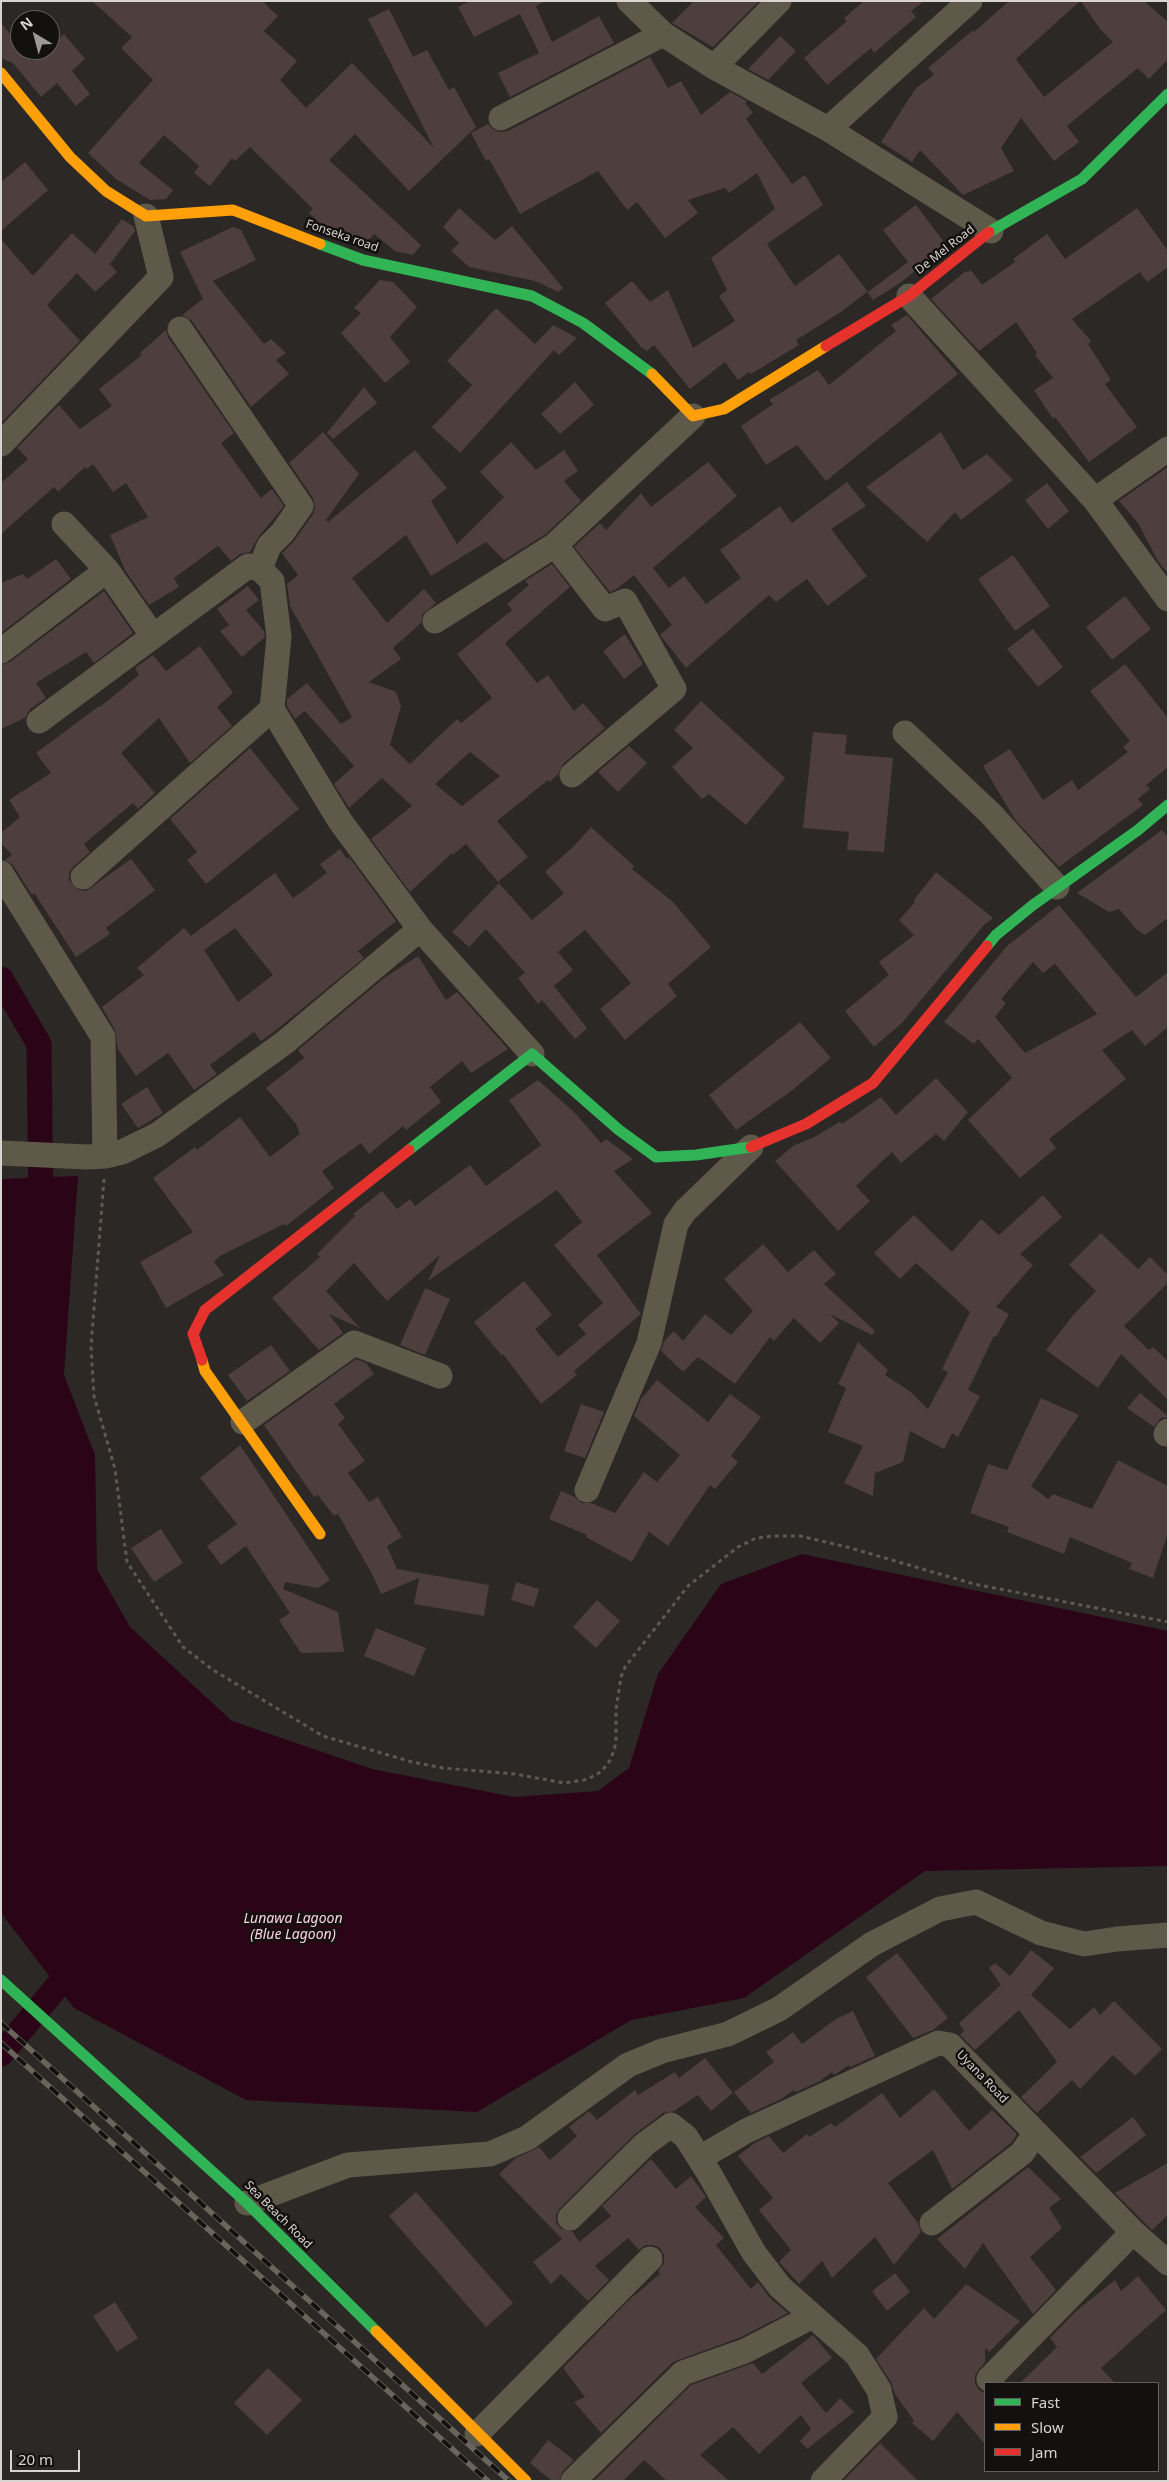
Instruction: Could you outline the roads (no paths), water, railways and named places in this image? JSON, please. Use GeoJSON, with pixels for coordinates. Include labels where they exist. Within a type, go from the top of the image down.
{"type":"FeatureCollection","features":[{"type":"Feature","properties":{"kind":"street"},"geometry":{"type":"LineString","coordinates":[[629,1],[662,34],[714,67],[828,129],[991,231]]}},
{"type":"Feature","properties":{"kind":"street"},"geometry":{"type":"LineString","coordinates":[[714,67],[779,1]]}},
{"type":"Feature","properties":{"kind":"street"},"geometry":{"type":"LineString","coordinates":[[828,129],[970,1]]}},
{"type":"Feature","properties":{"kind":"street"},"geometry":{"type":"LineString","coordinates":[[501,118],[662,34]]}},
{"type":"Feature","properties":{"kind":"street"},"geometry":{"type":"LineString","coordinates":[[1,73],[70,157],[106,191],[146,216],[161,277],[1,444]]}},
{"type":"Feature","properties":{"kind":"street","name":"De Mel Road"},"geometry":{"type":"LineString","coordinates":[[693,416],[724,409],[908,296],[991,231],[1082,179],[1168,94]]}},
{"type":"Feature","properties":{"kind":"street","name":"Fonseka road"},"geometry":{"type":"LineString","coordinates":[[146,216],[233,210],[363,260],[532,296],[583,323],[659,379],[693,416]]}},
{"type":"Feature","properties":{"kind":"street"},"geometry":{"type":"LineString","coordinates":[[908,296],[1095,500],[1168,599]]}},
{"type":"Feature","properties":{"kind":"street"},"geometry":{"type":"LineString","coordinates":[[180,329],[301,506],[282,533],[269,546],[260,569]]}},
{"type":"Feature","properties":{"kind":"street"},"geometry":{"type":"LineString","coordinates":[[435,621],[555,545],[693,416]]}},
{"type":"Feature","properties":{"kind":"street"},"geometry":{"type":"LineString","coordinates":[[1095,500],[1168,449]]}},
{"type":"Feature","properties":{"kind":"street"},"geometry":{"type":"LineString","coordinates":[[64,524],[107,570],[153,636]]}},
{"type":"Feature","properties":{"kind":"street"},"geometry":{"type":"LineString","coordinates":[[555,545],[605,609],[625,601],[674,689],[572,775]]}},
{"type":"Feature","properties":{"kind":"street"},"geometry":{"type":"LineString","coordinates":[[39,721],[248,566],[260,569],[272,582],[279,637],[272,709],[340,821],[420,929],[532,1054],[619,1130],[656,1157],[696,1155],[751,1147],[806,1124],[873,1083],[996,935],[1057,887],[1138,830],[1168,805]]}},
{"type":"Feature","properties":{"kind":"street"},"geometry":{"type":"LineString","coordinates":[[1,651],[107,570]]}},
{"type":"Feature","properties":{"kind":"street"},"geometry":{"type":"LineString","coordinates":[[83,877],[272,709]]}},
{"type":"Feature","properties":{"kind":"street"},"geometry":{"type":"LineString","coordinates":[[906,733],[990,813],[1057,887]]}},
{"type":"Feature","properties":{"kind":"street"},"geometry":{"type":"LineString","coordinates":[[1,873],[103,1037],[96,1156]]}},
{"type":"Feature","properties":{"kind":"street"},"geometry":{"type":"LineString","coordinates":[[1,1153],[96,1156],[122,1152],[157,1135],[284,1043],[420,929]]}},
{"type":"Feature","properties":{"kind":"street"},"geometry":{"type":"LineString","coordinates":[[320,1534],[243,1422],[205,1371],[193,1334],[205,1310],[532,1054]]}},
{"type":"Feature","properties":{"kind":"street"},"geometry":{"type":"LineString","coordinates":[[587,1490],[648,1343],[676,1224],[685,1211],[751,1147]]}},
{"type":"Feature","properties":{"kind":"street"},"geometry":{"type":"LineString","coordinates":[[243,1422],[354,1343],[440,1376]]}},
{"type":"Feature","properties":{"kind":"street"},"geometry":{"type":"LineString","coordinates":[[247,2203],[348,2164],[490,2154],[527,2138],[628,2065],[662,2051],[728,2034],[779,2009],[872,1944],[940,1909],[976,1902],[1042,1933],[1084,1944],[1168,1935]]}},
{"type":"Feature","properties":{"kind":"street","name":"Sea Beach Road"},"geometry":{"type":"LineString","coordinates":[[1,1980],[247,2203],[526,2481]]}},
{"type":"Feature","properties":{"kind":"street","name":"Uyana Road"},"geometry":{"type":"LineString","coordinates":[[705,2167],[746,2131],[938,2043],[950,2045],[1133,2232],[1165,2256]]}},
{"type":"Feature","properties":{"kind":"street"},"geometry":{"type":"LineString","coordinates":[[570,2218],[645,2144],[671,2125],[686,2137],[754,2253],[780,2287],[811,2317],[857,2355],[879,2390],[885,2417],[823,2481]]}},
{"type":"Feature","properties":{"kind":"street"},"geometry":{"type":"LineString","coordinates":[[932,2223],[1022,2153],[1036,2133]]}},
{"type":"Feature","properties":{"kind":"street"},"geometry":{"type":"LineString","coordinates":[[989,2379],[1133,2232]]}},
{"type":"Feature","properties":{"kind":"street"},"geometry":{"type":"LineString","coordinates":[[477,2434],[650,2259]]}},
{"type":"Feature","properties":{"kind":"street"},"geometry":{"type":"LineString","coordinates":[[573,2481],[683,2373],[745,2351],[811,2317]]}},
{"type":"Feature","properties":{"kind":"water","name":"Lunawa Lagoon (Blue Lagoon)"},"geometry":{"type":"Polygon","coordinates":[[[78,1176],[64,1375],[95,1455],[97,1569],[130,1627],[232,1721],[372,1769],[514,1797],[598,1791],[629,1768],[658,1674],[721,1584],[802,1554],[1168,1631],[1168,1866],[925,1871],[744,1998],[631,2020],[477,2112],[246,2100],[74,2008],[1,1913],[1,1179],[78,1176]]]}},
{"type":"Feature","properties":{"kind":"waterway"},"geometry":{"type":"LineString","coordinates":[[1,979],[39,1044],[41,1212]]}},
{"type":"Feature","properties":{"kind":"waterway"},"geometry":{"type":"LineString","coordinates":[[1,2054],[79,1960]]}},
{"type":"Feature","properties":{"kind":"railway"},"geometry":{"type":"LineString","coordinates":[[1,2023],[509,2481]]}},
{"type":"Feature","properties":{"kind":"railway"},"geometry":{"type":"LineString","coordinates":[[1,2043],[488,2481]]}}]}
